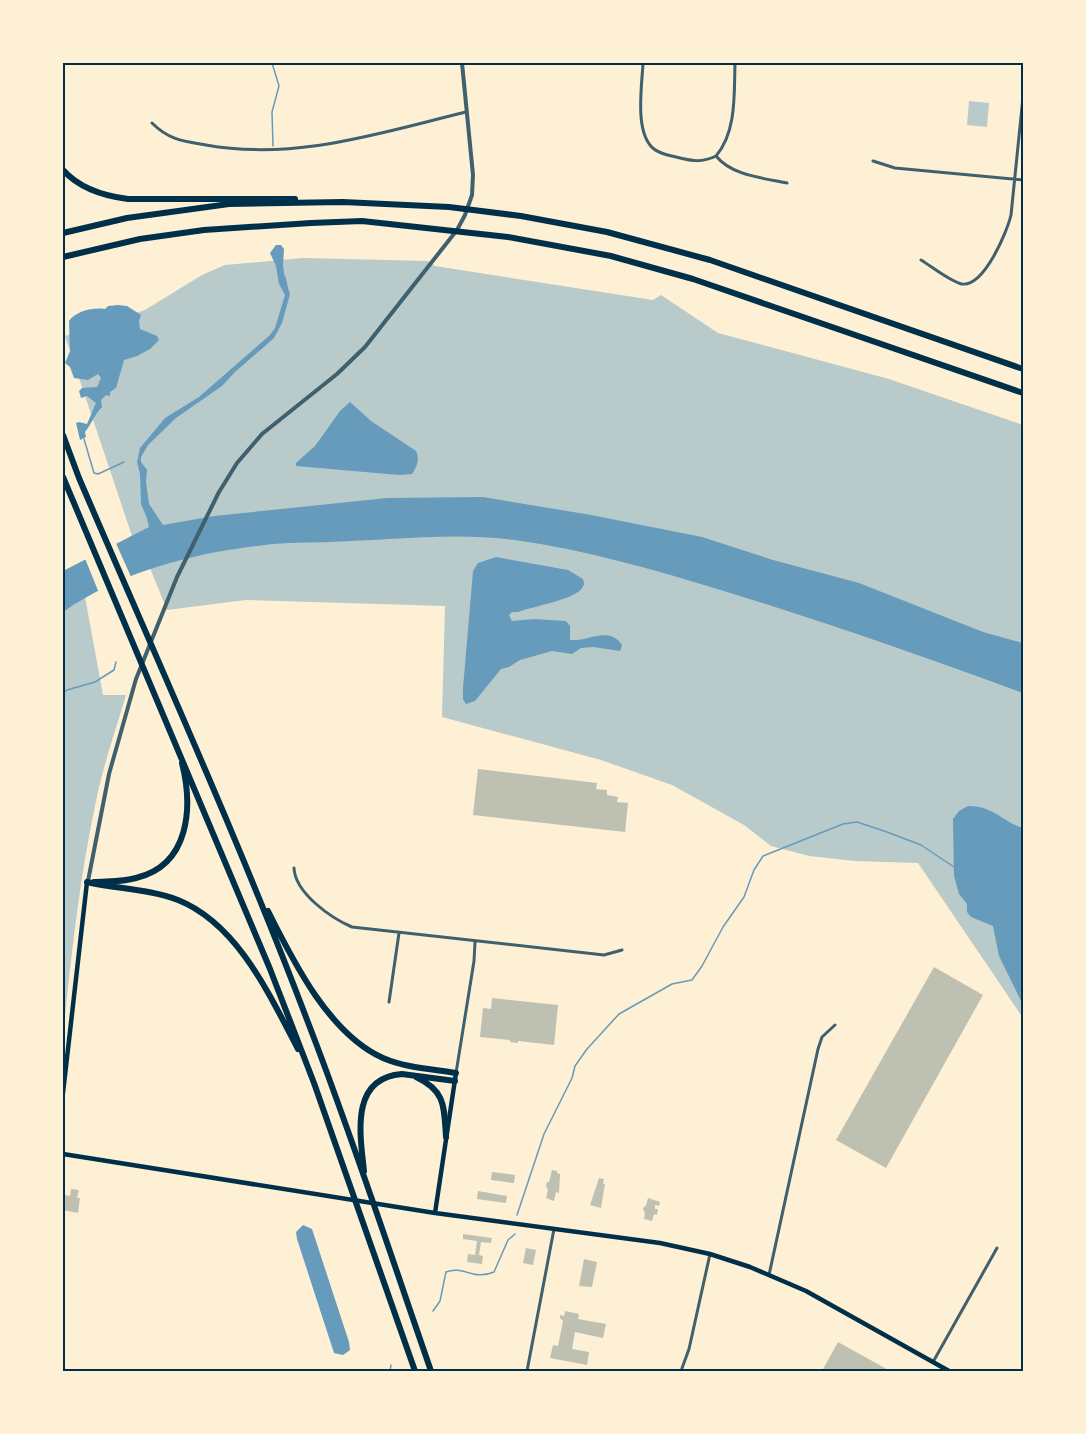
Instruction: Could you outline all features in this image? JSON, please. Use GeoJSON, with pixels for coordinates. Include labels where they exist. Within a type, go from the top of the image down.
{"type":"FeatureCollection","features":[{"type":"Feature","properties":{"kind":"highway"},"geometry":{"type":"LineString","coordinates":[[63,170],[88,189],[128,199],[280,198],[449,207],[587,227],[684,252],[1023,369]]}},
{"type":"Feature","properties":{"kind":"highway"},"geometry":{"type":"LineString","coordinates":[[63,233],[127,218],[229,204],[343,202]]}},
{"type":"Feature","properties":{"kind":"highway"},"geometry":{"type":"LineString","coordinates":[[63,259],[141,239],[204,230],[310,223],[362,221],[477,233],[564,246],[664,270],[1023,393]]}},
{"type":"Feature","properties":{"kind":"highway"},"geometry":{"type":"LineString","coordinates":[[63,435],[79,478],[247,870],[309,1026],[431,1371]]}},
{"type":"Feature","properties":{"kind":"highway"},"geometry":{"type":"LineString","coordinates":[[63,477],[270,969],[349,1181],[415,1371]]}},
{"type":"Feature","properties":{"kind":"highway"},"geometry":{"type":"LineString","coordinates":[[87,882],[124,880],[149,874],[170,857],[178,845],[187,819],[188,805],[185,775],[176,742]]}},
{"type":"Feature","properties":{"kind":"highway"},"geometry":{"type":"LineString","coordinates":[[247,870],[298,970],[346,1031],[369,1050],[395,1063],[456,1077]]}},
{"type":"Feature","properties":{"kind":"highway"},"geometry":{"type":"LineString","coordinates":[[87,882],[168,897],[209,919],[225,934],[253,968],[310,1073]]}},
{"type":"Feature","properties":{"kind":"highway"},"geometry":{"type":"LineString","coordinates":[[366,1183],[360,1124],[365,1100],[377,1082],[394,1074],[456,1077]]}},
{"type":"Feature","properties":{"kind":"highway"},"geometry":{"type":"LineString","coordinates":[[410,1074],[426,1081],[438,1092],[442,1100],[446,1137]]}},
{"type":"Feature","properties":{"kind":"main road"},"geometry":{"type":"LineString","coordinates":[[63,1093],[87,882]]}},
{"type":"Feature","properties":{"kind":"main road"},"geometry":{"type":"LineString","coordinates":[[435,1212],[456,1077]]}},
{"type":"Feature","properties":{"kind":"main road"},"geometry":{"type":"LineString","coordinates":[[63,1154],[435,1212],[660,1243],[710,1254],[770,1275],[825,1301],[949,1371]]}},
{"type":"Feature","properties":{"kind":"street"},"geometry":{"type":"LineString","coordinates":[[87,882],[108,774],[136,679],[177,577],[214,500],[231,471],[262,434],[337,375],[365,347],[457,230],[468,208],[473,182],[462,63]]}},
{"type":"Feature","properties":{"kind":"street"},"geometry":{"type":"LineString","coordinates":[[643,63],[642,123],[649,144],[662,153],[687,160],[702,161],[716,156],[730,128],[735,63]]}},
{"type":"Feature","properties":{"kind":"street"},"geometry":{"type":"LineString","coordinates":[[921,260],[957,282],[967,284],[976,279],[995,255],[1003,240],[1011,215],[1023,97]]}},
{"type":"Feature","properties":{"kind":"street"},"geometry":{"type":"LineString","coordinates":[[152,123],[169,137],[223,148],[267,151],[329,144],[468,111]]}},
{"type":"Feature","properties":{"kind":"street"},"geometry":{"type":"LineString","coordinates":[[716,156],[722,164],[735,170],[787,183]]}},
{"type":"Feature","properties":{"kind":"street"},"geometry":{"type":"LineString","coordinates":[[873,161],[895,168],[1023,180]]}},
{"type":"Feature","properties":{"kind":"street"},"geometry":{"type":"LineString","coordinates":[[294,868],[300,887],[335,920],[352,927],[604,955],[622,950]]}},
{"type":"Feature","properties":{"kind":"street"},"geometry":{"type":"LineString","coordinates":[[389,1002],[399,933]]}},
{"type":"Feature","properties":{"kind":"street"},"geometry":{"type":"LineString","coordinates":[[456,1077],[475,942]]}},
{"type":"Feature","properties":{"kind":"street"},"geometry":{"type":"LineString","coordinates":[[770,1275],[818,1048],[822,1037],[835,1025]]}},
{"type":"Feature","properties":{"kind":"street"},"geometry":{"type":"LineString","coordinates":[[526,1371],[554,1229]]}},
{"type":"Feature","properties":{"kind":"street"},"geometry":{"type":"LineString","coordinates":[[933,1362],[997,1248]]}},
{"type":"Feature","properties":{"kind":"street"},"geometry":{"type":"LineString","coordinates":[[681,1371],[689,1349],[710,1254]]}},
{"type":"Feature","properties":{"kind":"shaded area"},"geometry":{"type":"Polygon","coordinates":[[[969,101],[989,103],[987,127],[967,125],[969,101]]]}},
{"type":"Feature","properties":{"kind":"shaded area"},"geometry":{"type":"Polygon","coordinates":[[[303,258],[428,261],[435,266],[653,300],[661,295],[718,333],[889,379],[1023,425],[1023,1018],[918,863],[855,861],[809,856],[771,846],[744,825],[672,785],[601,760],[442,717],[445,606],[246,600],[167,610],[150,568],[132,536],[65,336],[145,310],[202,275],[225,265],[303,258]]]}},
{"type":"Feature","properties":{"kind":"shaded area"},"geometry":{"type":"Polygon","coordinates":[[[63,587],[85,597],[103,695],[126,695],[101,778],[89,835],[76,920],[63,1035],[63,587]]]}},
{"type":"Feature","properties":{"kind":"water"},"geometry":{"type":"Polygon","coordinates":[[[276,245],[281,245],[284,249],[283,266],[290,294],[282,323],[274,338],[222,386],[176,418],[148,445],[141,457],[141,462],[147,470],[149,504],[163,525],[214,516],[387,498],[483,497],[591,515],[702,537],[773,560],[859,583],[983,632],[1023,643],[1023,693],[837,627],[621,561],[568,549],[492,538],[446,537],[281,543],[238,548],[185,559],[134,575],[109,585],[63,612],[63,571],[149,527],[141,504],[140,474],[137,462],[140,448],[165,418],[199,397],[270,335],[275,328],[285,295],[279,284],[276,266],[270,253],[276,245]]]}},
{"type":"Feature","properties":{"kind":"water"},"geometry":{"type":"Polygon","coordinates":[[[108,306],[127,306],[141,315],[140,329],[157,336],[159,340],[150,349],[124,360],[116,388],[110,392],[110,396],[106,395],[101,400],[102,407],[85,432],[86,437],[80,440],[76,423],[87,424],[96,403],[87,396],[81,398],[79,391],[82,388],[97,387],[101,378],[98,374],[88,380],[74,378],[70,367],[65,363],[70,351],[69,321],[85,310],[105,309],[108,306]]]}},
{"type":"Feature","properties":{"kind":"water"},"geometry":{"type":"Polygon","coordinates":[[[350,402],[371,421],[416,451],[417,463],[412,474],[399,475],[296,466],[296,463],[315,446],[340,411],[350,402]]]}},
{"type":"Feature","properties":{"kind":"water"},"geometry":{"type":"Polygon","coordinates":[[[496,557],[568,570],[584,582],[582,588],[571,596],[512,612],[509,615],[512,621],[534,619],[566,621],[570,626],[570,640],[611,636],[622,645],[620,651],[593,647],[581,648],[572,654],[552,651],[520,660],[501,669],[475,701],[466,704],[463,699],[463,688],[473,571],[478,563],[496,557]]]}},
{"type":"Feature","properties":{"kind":"water"},"geometry":{"type":"Polygon","coordinates":[[[968,806],[984,808],[1023,828],[1023,1005],[999,956],[993,926],[971,917],[967,912],[967,904],[959,894],[954,876],[953,819],[959,811],[968,806]]]}},
{"type":"Feature","properties":{"kind":"water"},"geometry":{"type":"Polygon","coordinates":[[[303,1225],[312,1229],[349,1342],[350,1350],[343,1355],[334,1353],[297,1239],[296,1232],[303,1225]]]}},
{"type":"Feature","properties":{"kind":"pier"},"geometry":{"type":"Polygon","coordinates":[[[115,541],[132,579],[99,593],[84,556],[115,541]]]}},
{"type":"Feature","properties":{"kind":"building"},"geometry":{"type":"Polygon","coordinates":[[[478,769],[597,783],[596,789],[607,790],[607,795],[618,797],[617,802],[628,803],[625,832],[473,815],[478,769]]]}},
{"type":"Feature","properties":{"kind":"building"},"geometry":{"type":"Polygon","coordinates":[[[934,967],[983,995],[886,1168],[836,1140],[934,967]]]}},
{"type":"Feature","properties":{"kind":"building"},"geometry":{"type":"Polygon","coordinates":[[[492,998],[558,1005],[554,1045],[518,1041],[518,1043],[480,1037],[483,1008],[491,1009],[492,998]]]}},
{"type":"Feature","properties":{"kind":"building"},"geometry":{"type":"Polygon","coordinates":[[[552,1170],[560,1174],[559,1193],[556,1192],[554,1201],[546,1198],[548,1190],[546,1186],[552,1170]]]}},
{"type":"Feature","properties":{"kind":"building"},"geometry":{"type":"Polygon","coordinates":[[[492,1172],[515,1175],[514,1183],[491,1180],[492,1172]]]}},
{"type":"Feature","properties":{"kind":"building"},"geometry":{"type":"Polygon","coordinates":[[[599,1178],[604,1179],[603,1184],[605,1184],[601,1208],[590,1205],[599,1178]]]}},
{"type":"Feature","properties":{"kind":"building"},"geometry":{"type":"Polygon","coordinates":[[[71,1189],[79,1190],[78,1213],[63,1210],[65,1195],[70,1196],[71,1189]]]}},
{"type":"Feature","properties":{"kind":"building"},"geometry":{"type":"Polygon","coordinates":[[[478,1191],[507,1196],[506,1203],[477,1199],[478,1191]]]}},
{"type":"Feature","properties":{"kind":"building"},"geometry":{"type":"Polygon","coordinates":[[[648,1198],[660,1202],[659,1206],[655,1205],[655,1209],[658,1209],[657,1215],[654,1214],[652,1221],[644,1219],[643,1209],[648,1198]]]}},
{"type":"Feature","properties":{"kind":"building"},"geometry":{"type":"Polygon","coordinates":[[[463,1234],[492,1238],[491,1243],[481,1242],[479,1255],[483,1256],[482,1264],[467,1262],[468,1254],[475,1255],[477,1241],[463,1239],[463,1234]]]}},
{"type":"Feature","properties":{"kind":"building"},"geometry":{"type":"Polygon","coordinates":[[[526,1248],[536,1250],[533,1265],[523,1263],[526,1248]]]}},
{"type":"Feature","properties":{"kind":"building"},"geometry":{"type":"Polygon","coordinates":[[[584,1259],[597,1262],[592,1287],[579,1286],[584,1259]]]}},
{"type":"Feature","properties":{"kind":"building"},"geometry":{"type":"Polygon","coordinates":[[[565,1311],[579,1314],[578,1319],[606,1324],[603,1338],[575,1332],[572,1349],[589,1352],[587,1365],[550,1358],[553,1345],[558,1346],[563,1321],[560,1315],[564,1316],[565,1311]]]}},
{"type":"Feature","properties":{"kind":"building"},"geometry":{"type":"Polygon","coordinates":[[[838,1342],[883,1367],[890,1371],[822,1371],[838,1342]]]}},
{"type":"Feature","properties":{"kind":"waterway"},"geometry":{"type":"LineString","coordinates":[[272,63],[279,86],[272,112],[273,146]]}},
{"type":"Feature","properties":{"kind":"waterway"},"geometry":{"type":"LineString","coordinates":[[285,277],[287,287]]}},
{"type":"Feature","properties":{"kind":"waterway"},"geometry":{"type":"LineString","coordinates":[[259,350],[267,343]]}},
{"type":"Feature","properties":{"kind":"waterway"},"geometry":{"type":"LineString","coordinates":[[84,439],[94,473],[98,474],[124,462]]}},
{"type":"Feature","properties":{"kind":"waterway"},"geometry":{"type":"LineString","coordinates":[[63,693],[95,682],[114,670],[116,662]]}},
{"type":"Feature","properties":{"kind":"waterway"},"geometry":{"type":"LineString","coordinates":[[517,1215],[544,1134],[572,1078],[575,1066],[587,1049],[619,1014],[672,984],[692,980],[723,927],[744,897],[754,870],[763,856],[843,824],[857,822],[921,845],[954,867]]}},
{"type":"Feature","properties":{"kind":"waterway"},"geometry":{"type":"LineString","coordinates":[[433,1311],[440,1301],[446,1272],[458,1270],[480,1275],[494,1272],[508,1240],[515,1234]]}},
{"type":"Feature","properties":{"kind":"waterway"},"geometry":{"type":"LineString","coordinates":[[390,1371],[391,1365]]}}]}
